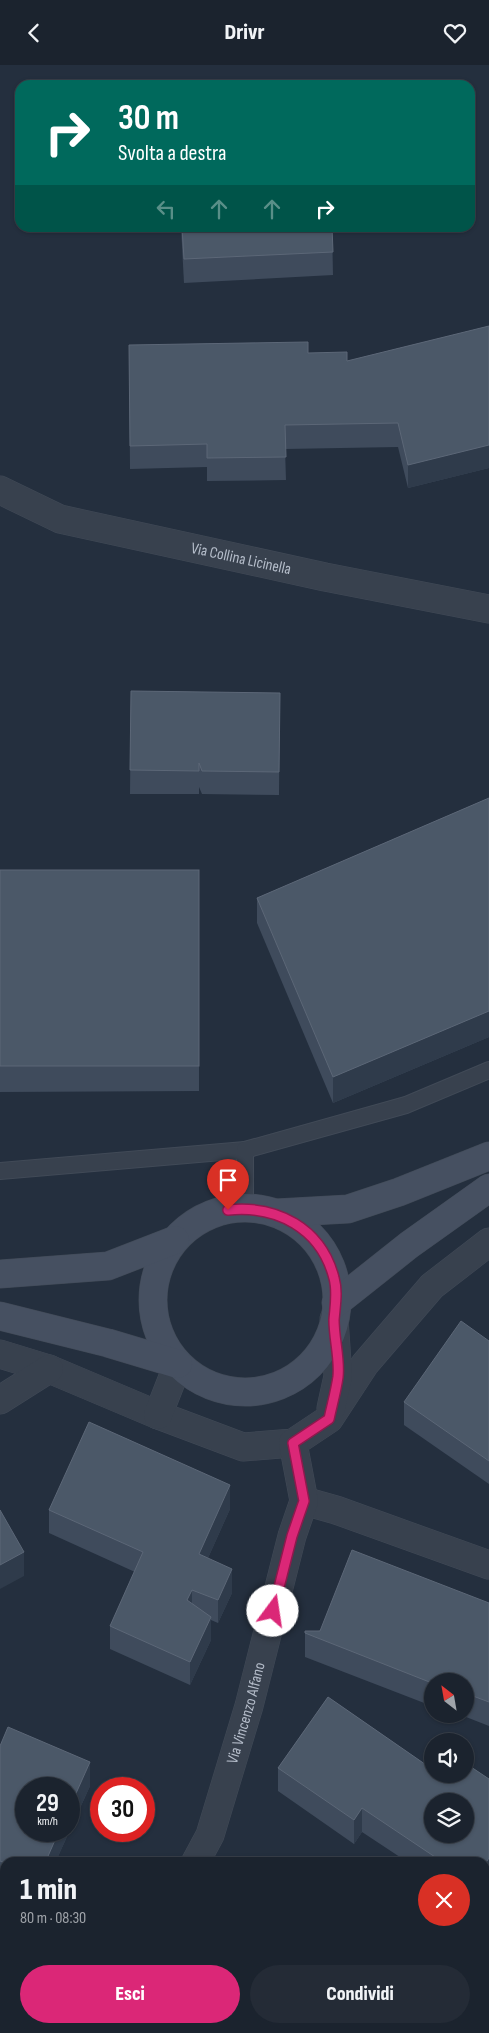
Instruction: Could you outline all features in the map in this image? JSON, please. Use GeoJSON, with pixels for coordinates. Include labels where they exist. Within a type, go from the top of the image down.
{"type":"FeatureCollection","features":[{"type":"Feature","properties":{"kind":"main road"},"geometry":{"type":"LineString","coordinates":[[276,1213],[302,1229],[324,1253],[334,1280],[335,1311],[328,1337],[316,1358],[304,1370],[287,1381],[269,1389],[254,1391],[221,1389],[197,1378],[178,1364],[163,1342],[157,1328],[153,1304],[156,1279],[161,1263],[176,1240],[200,1220],[228,1210],[245,1208],[276,1213],[348,1209],[399,1192],[489,1156]]}},
{"type":"Feature","properties":{"kind":"main road"},"geometry":{"type":"LineString","coordinates":[[335,1311],[409,1245],[489,1188]]}},
{"type":"Feature","properties":{"kind":"main road"},"geometry":{"type":"LineString","coordinates":[[0,1274],[108,1266],[176,1240]]}},
{"type":"Feature","properties":{"kind":"main road"},"geometry":{"type":"LineString","coordinates":[[0,1316],[108,1343],[178,1364]]}},
{"type":"Feature","properties":{"kind":"street","name":"Via Collina Licinella"},"geometry":{"type":"LineString","coordinates":[[0,490],[60,519],[489,609]]}},
{"type":"Feature","properties":{"kind":"street"},"geometry":{"type":"LineString","coordinates":[[0,1354],[49,1369],[158,1415],[244,1447],[293,1443],[329,1419],[365,1364],[432,1287],[489,1242]]}},
{"type":"Feature","properties":{"kind":"street"},"geometry":{"type":"LineString","coordinates":[[329,1419],[338,1376],[335,1311]]}},
{"type":"Feature","properties":{"kind":"street"},"geometry":{"type":"LineString","coordinates":[[158,1415],[178,1364]]}},
{"type":"Feature","properties":{"kind":"street"},"geometry":{"type":"LineString","coordinates":[[0,1400],[49,1369]]}},
{"type":"Feature","properties":{"kind":"street","name":"Via Vincenzo Alfano"},"geometry":{"type":"LineString","coordinates":[[198,1857],[210,1835],[249,1706],[292,1536],[304,1501],[293,1443]]}},
{"type":"Feature","properties":{"kind":"street"},"geometry":{"type":"LineString","coordinates":[[304,1501],[336,1510],[489,1565]]}},
{"type":"Feature","properties":{"kind":"lane"},"geometry":{"type":"LineString","coordinates":[[0,1171],[245,1150],[406,1105],[489,1069]]}},
{"type":"Feature","properties":{"kind":"lane"},"geometry":{"type":"LineString","coordinates":[[245,1150],[245,1208]]}},
{"type":"Feature","properties":{"kind":"building"},"geometry":{"type":"Polygon","coordinates":[[[182,232],[332,232],[333,252],[184,259],[182,232]]]}},
{"type":"Feature","properties":{"kind":"building"},"geometry":{"type":"Polygon","coordinates":[[[489,326],[489,445],[408,465],[398,423],[285,425],[286,457],[207,458],[207,444],[130,446],[129,345],[308,342],[308,353],[347,352],[347,361],[489,326]]]}},
{"type":"Feature","properties":{"kind":"building"},"geometry":{"type":"Polygon","coordinates":[[[131,691],[280,693],[279,772],[202,771],[199,763],[199,771],[130,770],[131,691]]]}},
{"type":"Feature","properties":{"kind":"building"},"geometry":{"type":"Polygon","coordinates":[[[489,798],[489,1011],[333,1077],[257,898],[489,798]]]}},
{"type":"Feature","properties":{"kind":"building"},"geometry":{"type":"Polygon","coordinates":[[[0,870],[199,870],[199,1066],[0,1066],[0,870]]]}},
{"type":"Feature","properties":{"kind":"building"},"geometry":{"type":"Polygon","coordinates":[[[461,1321],[489,1341],[489,1461],[404,1402],[461,1321]]]}},
{"type":"Feature","properties":{"kind":"building"},"geometry":{"type":"Polygon","coordinates":[[[89,1422],[230,1485],[199,1554],[232,1569],[218,1600],[192,1590],[187,1600],[211,1617],[190,1662],[110,1626],[143,1552],[49,1510],[89,1422]]]}},
{"type":"Feature","properties":{"kind":"building"},"geometry":{"type":"Polygon","coordinates":[[[0,1510],[24,1552],[0,1565],[0,1510]]]}},
{"type":"Feature","properties":{"kind":"building"},"geometry":{"type":"Polygon","coordinates":[[[352,1550],[489,1603],[489,1702],[474,1696],[474,1673],[424,1673],[424,1680],[305,1633],[305,1631],[320,1631],[352,1550]]]}},
{"type":"Feature","properties":{"kind":"building"},"geometry":{"type":"Polygon","coordinates":[[[328,1697],[424,1763],[424,1783],[474,1783],[474,1769],[489,1779],[489,1857],[435,1857],[362,1808],[354,1820],[278,1768],[328,1697]]]}},
{"type":"Feature","properties":{"kind":"building"},"geometry":{"type":"Polygon","coordinates":[[[8,1727],[90,1762],[80,1784],[80,1777],[15,1777],[15,1842],[54,1842],[48,1857],[0,1857],[0,1746],[8,1727]]]}},
{"type":"Feature","properties":{"kind":"route"},"geometry":{"type":"LineString","coordinates":[[228,1210],[245,1208],[261,1210],[276,1213],[292,1221],[312,1237],[324,1253],[334,1280],[336,1303],[334,1319],[338,1376],[329,1419],[293,1443],[304,1501],[292,1536],[273,1611]]}}]}
